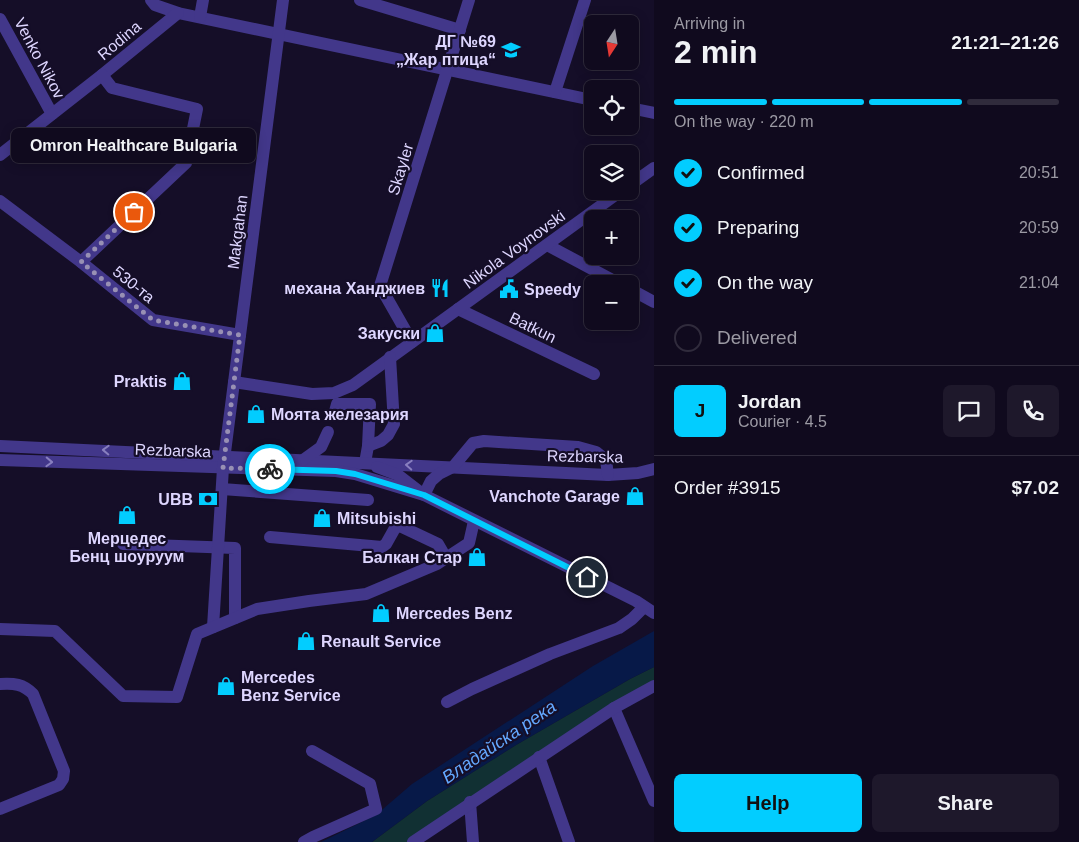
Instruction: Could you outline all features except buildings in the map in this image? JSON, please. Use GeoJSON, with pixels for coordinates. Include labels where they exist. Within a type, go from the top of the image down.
{"type":"FeatureCollection","features":[{"type":"Feature","properties":{"kind":"street"},"geometry":{"type":"LineString","coordinates":[[151,0],[155,5],[178,13],[584,98]]}},
{"type":"Feature","properties":{"kind":"street"},"geometry":{"type":"LineString","coordinates":[[200,17],[203,0]]}},
{"type":"Feature","properties":{"kind":"street","name":"Makgahan"},"geometry":{"type":"LineString","coordinates":[[213,627],[224,462],[282,0]]}},
{"type":"Feature","properties":{"kind":"street"},"geometry":{"type":"LineString","coordinates":[[360,0],[460,30]]}},
{"type":"Feature","properties":{"kind":"street","name":"Skayler"},"geometry":{"type":"LineString","coordinates":[[412,342],[380,286],[469,0]]}},
{"type":"Feature","properties":{"kind":"street"},"geometry":{"type":"LineString","coordinates":[[555,92],[585,0]]}},
{"type":"Feature","properties":{"kind":"street","name":"Rodina"},"geometry":{"type":"LineString","coordinates":[[0,155],[178,13]]}},
{"type":"Feature","properties":{"kind":"street","name":"Venko Nikov"},"geometry":{"type":"LineString","coordinates":[[0,18],[52,114]]}},
{"type":"Feature","properties":{"kind":"street"},"geometry":{"type":"LineString","coordinates":[[81,262],[186,164],[197,109],[112,88],[102,75]]}},
{"type":"Feature","properties":{"kind":"street"},"geometry":{"type":"LineString","coordinates":[[639,110],[654,113]]}},
{"type":"Feature","properties":{"kind":"street"},"geometry":{"type":"LineString","coordinates":[[639,178],[654,167]]}},
{"type":"Feature","properties":{"kind":"street","name":"Nikola Voynovski"},"geometry":{"type":"LineString","coordinates":[[234,382],[312,394],[334,393],[354,384],[609,200]]}},
{"type":"Feature","properties":{"kind":"street","name":"530-та"},"geometry":{"type":"LineString","coordinates":[[0,201],[81,262],[153,320],[240,335]]}},
{"type":"Feature","properties":{"kind":"street"},"geometry":{"type":"LineString","coordinates":[[548,244],[604,275]]}},
{"type":"Feature","properties":{"kind":"street"},"geometry":{"type":"LineString","coordinates":[[639,294],[654,302]]}},
{"type":"Feature","properties":{"kind":"street","name":"Batkun"},"geometry":{"type":"LineString","coordinates":[[458,309],[594,374]]}},
{"type":"Feature","properties":{"kind":"street"},"geometry":{"type":"LineString","coordinates":[[368,446],[381,441],[388,435],[394,424],[390,357]]}},
{"type":"Feature","properties":{"kind":"street"},"geometry":{"type":"LineString","coordinates":[[334,415],[336,404],[370,404],[368,446],[365,463]]}},
{"type":"Feature","properties":{"kind":"street"},"geometry":{"type":"LineString","coordinates":[[303,460],[321,447],[328,432]]}},
{"type":"Feature","properties":{"kind":"street"},"geometry":{"type":"LineString","coordinates":[[608,475],[606,460],[596,452],[578,447],[484,441],[473,444],[452,467],[431,481],[424,495],[649,610]]}},
{"type":"Feature","properties":{"kind":"street","name":"Rezbarska"},"geometry":{"type":"LineString","coordinates":[[0,446],[336,471],[355,474],[424,495]]}},
{"type":"Feature","properties":{"kind":"street","name":"Rezbarska"},"geometry":{"type":"LineString","coordinates":[[0,460],[224,462],[303,460],[608,475],[638,473],[654,469]]}},
{"type":"Feature","properties":{"kind":"street","name":"Rezbarska"},"geometry":{"type":"LineString","coordinates":[[365,463],[398,475],[424,495]]}},
{"type":"Feature","properties":{"kind":"street"},"geometry":{"type":"LineString","coordinates":[[222,489],[368,500]]}},
{"type":"Feature","properties":{"kind":"street"},"geometry":{"type":"LineString","coordinates":[[0,628],[55,631],[123,696],[177,697],[197,634],[257,609],[366,594],[437,564],[469,543],[474,521]]}},
{"type":"Feature","properties":{"kind":"street"},"geometry":{"type":"LineString","coordinates":[[270,537],[377,547],[386,544],[395,528],[400,526],[438,544],[446,558]]}},
{"type":"Feature","properties":{"kind":"street"},"geometry":{"type":"LineString","coordinates":[[123,544],[235,548],[235,618]]}},
{"type":"Feature","properties":{"kind":"street"},"geometry":{"type":"LineString","coordinates":[[447,702],[472,688],[550,654],[619,628],[649,610]]}},
{"type":"Feature","properties":{"kind":"street"},"geometry":{"type":"LineString","coordinates":[[0,684],[10,683],[25,686],[33,694],[64,772],[59,786],[0,809]]}},
{"type":"Feature","properties":{"kind":"street"},"geometry":{"type":"LineString","coordinates":[[413,842],[470,802],[614,708],[654,686]]}},
{"type":"Feature","properties":{"kind":"street"},"geometry":{"type":"LineString","coordinates":[[614,708],[654,801]]}},
{"type":"Feature","properties":{"kind":"street"},"geometry":{"type":"LineString","coordinates":[[304,842],[312,836],[376,809],[370,784],[312,751]]}},
{"type":"Feature","properties":{"kind":"street"},"geometry":{"type":"LineString","coordinates":[[539,757],[569,842]]}},
{"type":"Feature","properties":{"kind":"street"},"geometry":{"type":"LineString","coordinates":[[470,802],[473,842]]}},
{"type":"Feature","properties":{"kind":"green space"},"geometry":{"type":"Polygon","coordinates":[[[654,667],[654,686],[413,842],[372,842],[427,801],[516,745],[654,667]]]}},
{"type":"Feature","properties":{"kind":"water","name":"Владайска река"},"geometry":{"type":"Polygon","coordinates":[[[654,631],[654,667],[516,745],[427,801],[372,842],[321,842],[376,815],[412,784],[593,666],[654,631]]]}},
{"type":"Feature","properties":{"kind":"way so far"},"geometry":{"type":"LineString","coordinates":[[134,212],[81,262],[153,320],[240,335],[223,468],[270,469]]}},
{"type":"Feature","properties":{"kind":"place","name":"ДГ №69 „Жар птица“"},"geometry":{"type":"Point","coordinates":[511,50]}},
{"type":"Feature","properties":{"kind":"place","name":"Omron Healthcare Bulgaria"},"geometry":{"type":"Point","coordinates":[134,212]}},
{"type":"Feature","properties":{"kind":"place","name":"механа Ханджиев"},"geometry":{"type":"Point","coordinates":[440,288]}},
{"type":"Feature","properties":{"kind":"place","name":"Speedy"},"geometry":{"type":"Point","coordinates":[509,289]}},
{"type":"Feature","properties":{"kind":"place","name":"Закуски"},"geometry":{"type":"Point","coordinates":[435,333]}},
{"type":"Feature","properties":{"kind":"place","name":"Praktis"},"geometry":{"type":"Point","coordinates":[182,381]}},
{"type":"Feature","properties":{"kind":"place","name":"Моята железария"},"geometry":{"type":"Point","coordinates":[256,414]}},
{"type":"Feature","properties":{"kind":"place","name":"Vanchote Garage"},"geometry":{"type":"Point","coordinates":[635,496]}},
{"type":"Feature","properties":{"kind":"place","name":"UBB"},"geometry":{"type":"Point","coordinates":[208,499]}},
{"type":"Feature","properties":{"kind":"place","name":"Мерцедес Бенц шоуруум"},"geometry":{"type":"Point","coordinates":[127,515]}},
{"type":"Feature","properties":{"kind":"place","name":"Mitsubishi"},"geometry":{"type":"Point","coordinates":[322,518]}},
{"type":"Feature","properties":{"kind":"place","name":"Балкан Стар"},"geometry":{"type":"Point","coordinates":[477,557]}},
{"type":"Feature","properties":{"kind":"place","name":"Mercedes Benz"},"geometry":{"type":"Point","coordinates":[381,613]}},
{"type":"Feature","properties":{"kind":"place","name":"Renault Service"},"geometry":{"type":"Point","coordinates":[306,641]}},
{"type":"Feature","properties":{"kind":"place","name":"Mercedes Benz Service"},"geometry":{"type":"Point","coordinates":[226,686]}},
{"type":"Feature","properties":{"kind":"route"},"geometry":{"type":"LineString","coordinates":[[270,469],[336,471],[355,474],[424,495],[587,577]]}}]}
